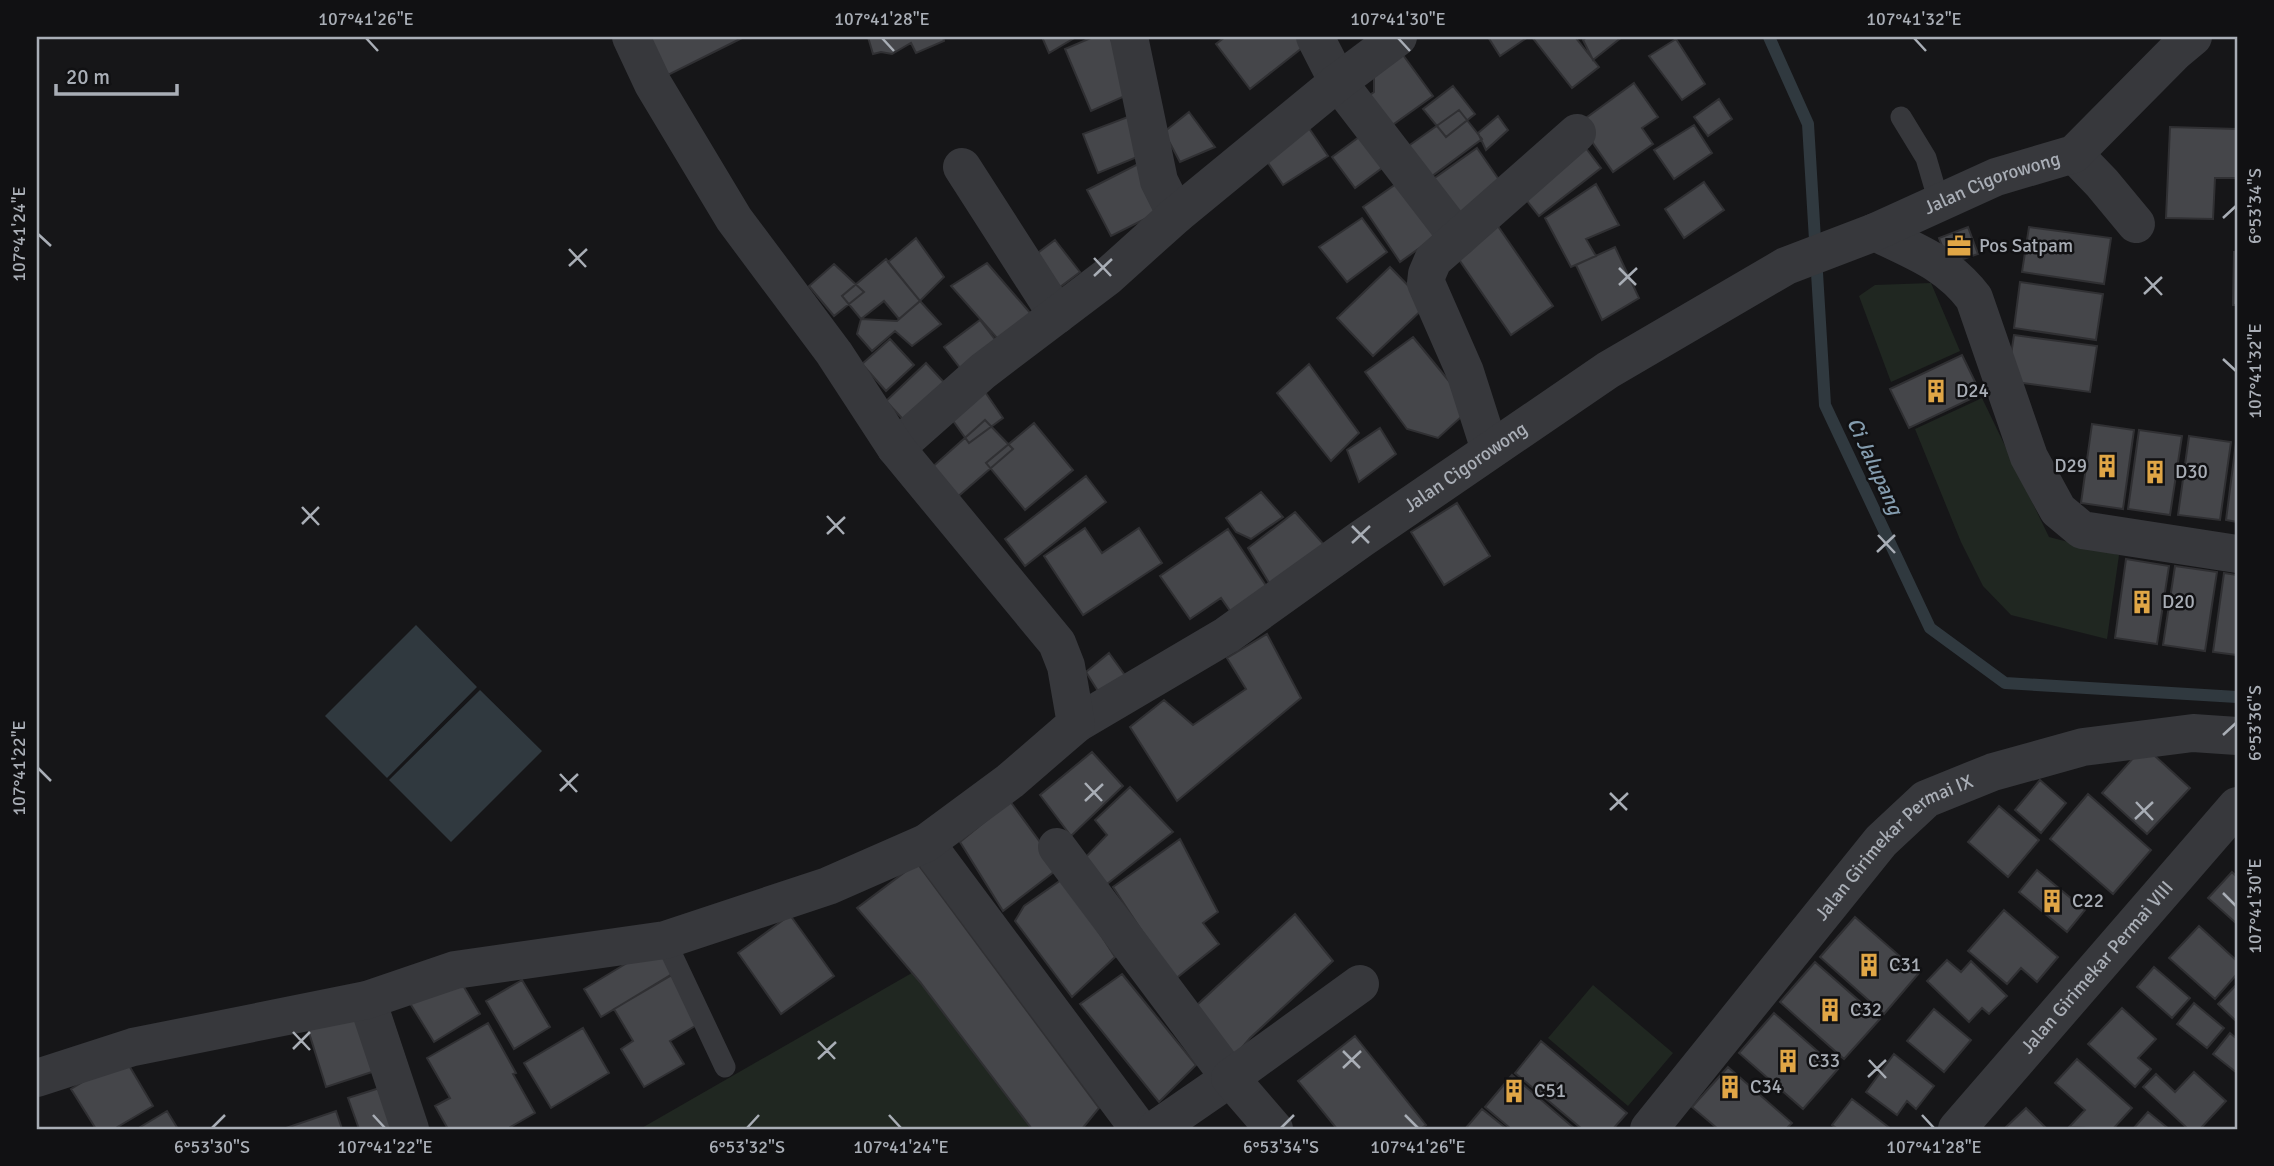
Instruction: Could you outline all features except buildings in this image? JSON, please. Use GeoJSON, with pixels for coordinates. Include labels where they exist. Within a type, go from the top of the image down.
{"type":"FeatureCollection","features":[{"type":"Feature","properties":{"kind":"street"},"geometry":{"type":"LineString","coordinates":[[631,37],[653,84],[734,219],[834,353],[896,448],[1057,643],[1066,666],[1076,724]]}},
{"type":"Feature","properties":{"kind":"street"},"geometry":{"type":"LineString","coordinates":[[1129,37],[1159,181],[1176,215]]}},
{"type":"Feature","properties":{"kind":"street"},"geometry":{"type":"LineString","coordinates":[[1315,37],[1338,82],[1458,238]]}},
{"type":"Feature","properties":{"kind":"street"},"geometry":{"type":"LineString","coordinates":[[896,448],[983,371],[1107,277],[1176,215],[1338,82],[1398,37]]}},
{"type":"Feature","properties":{"kind":"street","name":"Jalan Cigorowong"},"geometry":{"type":"LineString","coordinates":[[37,1078],[133,1047],[367,1000],[455,970],[664,940],[828,886],[926,843],[1010,780],[1076,724],[1227,635],[1608,370],[1786,266],[1872,233],[1996,177],[2074,154],[2193,37]]}},
{"type":"Feature","properties":{"kind":"street"},"geometry":{"type":"LineString","coordinates":[[1490,450],[1465,372],[1426,283],[1427,274],[1433,260],[1577,132]]}},
{"type":"Feature","properties":{"kind":"street"},"geometry":{"type":"LineString","coordinates":[[2074,154],[2136,224]]}},
{"type":"Feature","properties":{"kind":"street"},"geometry":{"type":"LineString","coordinates":[[962,167],[1057,315]]}},
{"type":"Feature","properties":{"kind":"street"},"geometry":{"type":"LineString","coordinates":[[1872,233],[1939,263],[1965,286],[1974,298],[2029,457],[2058,510],[2082,530],[2237,554]]}},
{"type":"Feature","properties":{"kind":"street","name":"Jalan Girimekar Permai IX"},"geometry":{"type":"LineString","coordinates":[[1649,1129],[1881,841],[1926,799],[1993,772],[2083,747],[2193,733],[2237,736]]}},
{"type":"Feature","properties":{"kind":"street","name":"Jalan Girimekar Permai VIII"},"geometry":{"type":"LineString","coordinates":[[1957,1129],[2237,806]]}},
{"type":"Feature","properties":{"kind":"street"},"geometry":{"type":"LineString","coordinates":[[926,843],[1139,1129]]}},
{"type":"Feature","properties":{"kind":"street"},"geometry":{"type":"LineString","coordinates":[[1057,847],[1230,1078],[1273,1129]]}},
{"type":"Feature","properties":{"kind":"street"},"geometry":{"type":"LineString","coordinates":[[1156,1129],[1360,984]]}},
{"type":"Feature","properties":{"kind":"street"},"geometry":{"type":"LineString","coordinates":[[367,1000],[410,1129]]}},
{"type":"Feature","properties":{"kind":"lane"},"geometry":{"type":"LineString","coordinates":[[1901,117],[1926,158],[1939,202]]}},
{"type":"Feature","properties":{"kind":"lane"},"geometry":{"type":"LineString","coordinates":[[664,940],[725,1067]]}},
{"type":"Feature","properties":{"kind":"shaded area"},"geometry":{"type":"Polygon","coordinates":[[[1931,283],[1960,351],[1891,382],[1859,296],[1875,285],[1931,283]]]}},
{"type":"Feature","properties":{"kind":"shaded area"},"geometry":{"type":"Polygon","coordinates":[[[1982,398],[2049,537],[2119,555],[2107,639],[2011,615],[1983,586],[1961,542],[1915,429],[1982,398]]]}},
{"type":"Feature","properties":{"kind":"shaded area"},"geometry":{"type":"Polygon","coordinates":[[[416,625],[477,687],[387,778],[325,716],[416,625]]]}},
{"type":"Feature","properties":{"kind":"shaded area"},"geometry":{"type":"Polygon","coordinates":[[[480,690],[542,751],[451,842],[389,780],[480,690]]]}},
{"type":"Feature","properties":{"kind":"shaded area"},"geometry":{"type":"Polygon","coordinates":[[[938,958],[1036,1129],[640,1129],[938,958]]]}},
{"type":"Feature","properties":{"kind":"shaded area"},"geometry":{"type":"Polygon","coordinates":[[[1593,985],[1673,1053],[1628,1106],[1548,1038],[1593,985]]]}},
{"type":"Feature","properties":{"kind":"waterway","name":"Ci Jalupang"},"geometry":{"type":"LineString","coordinates":[[1769,37],[1808,124],[1825,405],[1930,628],[2005,683],[2237,697]]}},
{"type":"Feature","properties":{"kind":"place","name":"Pos Satpam"},"geometry":{"type":"Point","coordinates":[1959,246]}},
{"type":"Feature","properties":{"kind":"place","name":"D24"},"geometry":{"type":"Point","coordinates":[1936,391]}},
{"type":"Feature","properties":{"kind":"place","name":"D29"},"geometry":{"type":"Point","coordinates":[2107,466]}},
{"type":"Feature","properties":{"kind":"place","name":"D30"},"geometry":{"type":"Point","coordinates":[2155,472]}},
{"type":"Feature","properties":{"kind":"place","name":"D20"},"geometry":{"type":"Point","coordinates":[2142,602]}},
{"type":"Feature","properties":{"kind":"place","name":"C22"},"geometry":{"type":"Point","coordinates":[2052,901]}},
{"type":"Feature","properties":{"kind":"place","name":"C31"},"geometry":{"type":"Point","coordinates":[1869,965]}},
{"type":"Feature","properties":{"kind":"place","name":"C32"},"geometry":{"type":"Point","coordinates":[1830,1010]}},
{"type":"Feature","properties":{"kind":"place","name":"C33"},"geometry":{"type":"Point","coordinates":[1788,1061]}},
{"type":"Feature","properties":{"kind":"place","name":"C34"},"geometry":{"type":"Point","coordinates":[1730,1087]}},
{"type":"Feature","properties":{"kind":"place","name":"C51"},"geometry":{"type":"Point","coordinates":[1514,1091]}}]}
